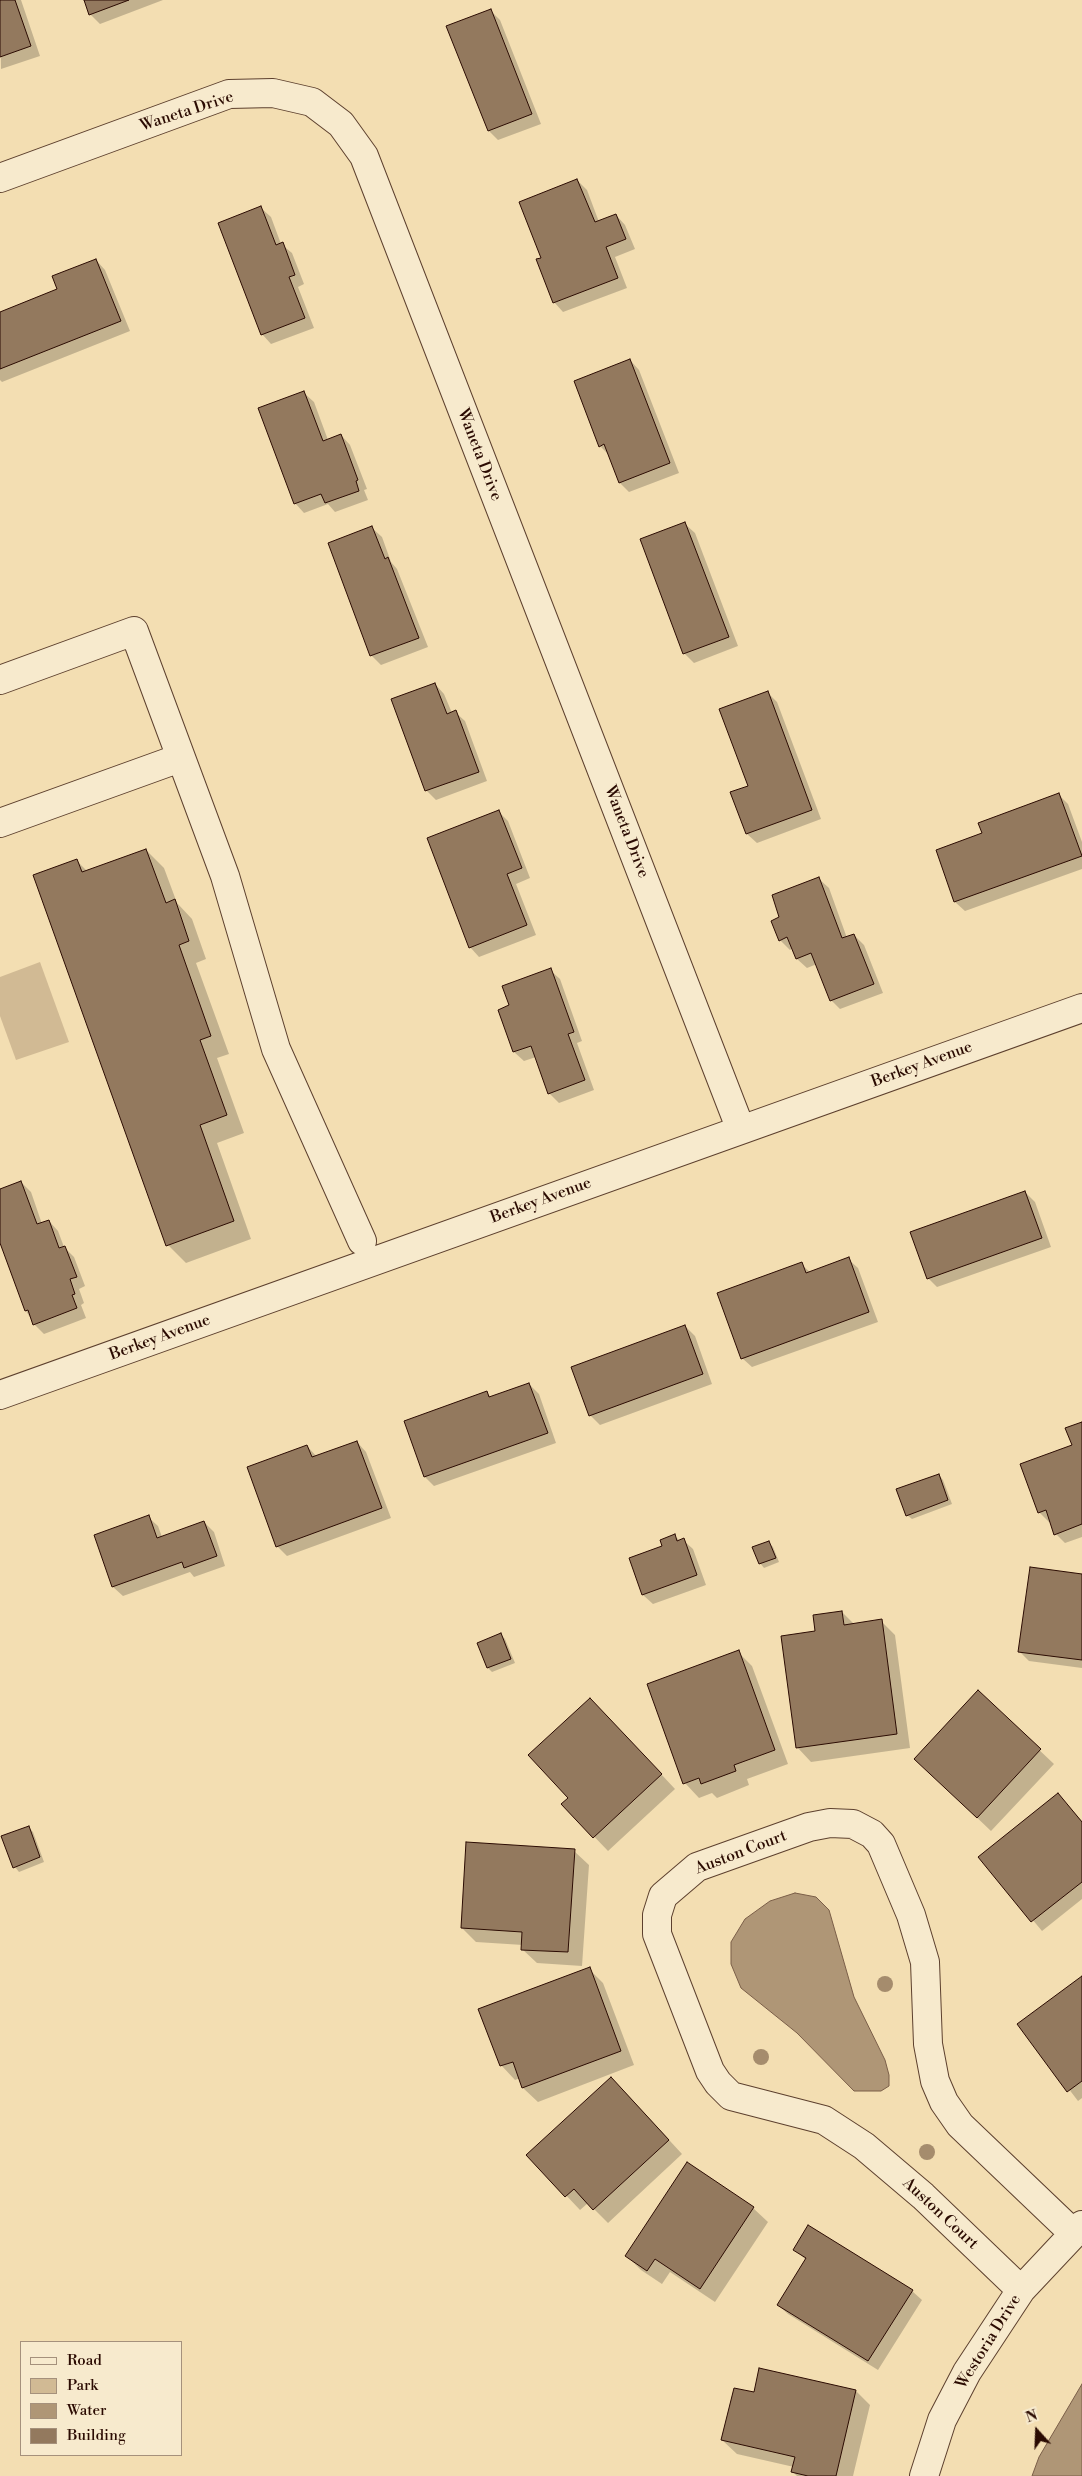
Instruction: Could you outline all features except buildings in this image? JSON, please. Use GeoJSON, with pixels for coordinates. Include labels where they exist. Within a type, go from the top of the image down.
{"type":"FeatureCollection","features":[{"type":"Feature","properties":{"kind":"street","name":"Waneta Drive"},"geometry":{"type":"LineString","coordinates":[[0,178],[229,94],[273,93],[312,102],[341,124],[364,156],[741,1130]]}},
{"type":"Feature","properties":{"kind":"street"},"geometry":{"type":"LineString","coordinates":[[0,680],[134,631],[225,876],[276,1048],[362,1241]]}},
{"type":"Feature","properties":{"kind":"street"},"geometry":{"type":"LineString","coordinates":[[0,823],[180,758]]}},
{"type":"Feature","properties":{"kind":"street","name":"Berkey Avenue"},"geometry":{"type":"LineString","coordinates":[[0,1395],[1082,1008]]}},
{"type":"Feature","properties":{"kind":"street","name":"Auston Court"},"geometry":{"type":"LineString","coordinates":[[1021,2290],[923,2196],[864,2146],[824,2120],[731,2096],[718,2083],[710,2070],[657,1934],[658,1915],[663,1896],[697,1867],[809,1827],[830,1824],[853,1824],[872,1834],[881,1844],[907,1906],[925,1962],[928,2044],[935,2080],[944,2102],[960,2125],[1078,2229]]}},
{"type":"Feature","properties":{"kind":"street","name":"Westoria Drive"},"geometry":{"type":"LineString","coordinates":[[924,2476],[946,2412],[967,2372],[1021,2290],[1078,2229]]}},
{"type":"Feature","properties":{"kind":"green space"},"geometry":{"type":"Polygon","coordinates":[[[40,962],[69,1042],[16,1060],[0,1016],[0,977],[40,962]]]}},
{"type":"Feature","properties":{"kind":"water"},"geometry":{"type":"Polygon","coordinates":[[[795,1893],[816,1897],[829,1910],[854,1997],[885,2060],[889,2075],[889,2086],[881,2091],[854,2091],[797,2033],[741,1988],[731,1964],[731,1942],[745,1919],[770,1901],[795,1893]]]}},
{"type":"Feature","properties":{"kind":"water"},"geometry":{"type":"Polygon","coordinates":[[[1082,2384],[1082,2476],[1032,2476],[1039,2457],[1082,2384]]]}}]}
